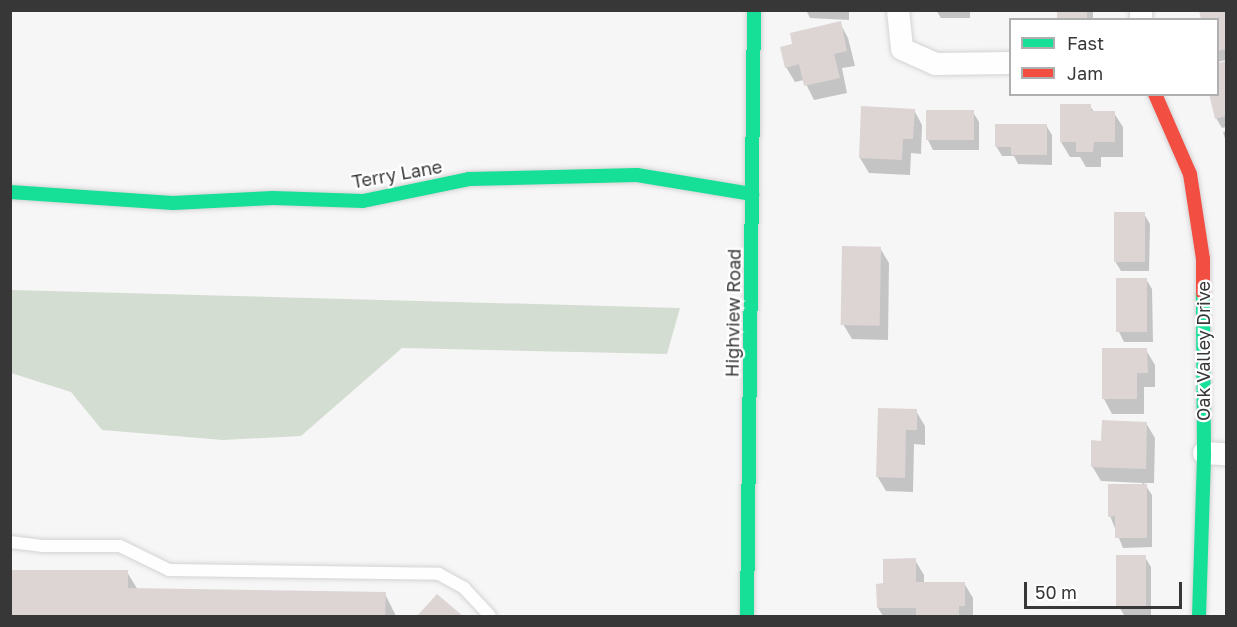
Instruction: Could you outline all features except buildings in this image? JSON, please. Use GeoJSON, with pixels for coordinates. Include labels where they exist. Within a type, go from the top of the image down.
{"type":"FeatureCollection","features":[{"type":"Feature","properties":{"kind":"street","name":"Highview Road"},"geometry":{"type":"LineString","coordinates":[[747,616],[754,10]]}},
{"type":"Feature","properties":{"kind":"street"},"geometry":{"type":"LineString","coordinates":[[898,10],[902,49],[935,64],[1009,63]]}},
{"type":"Feature","properties":{"kind":"street","name":"Oak Valley Drive"},"geometry":{"type":"LineString","coordinates":[[1156,96],[1190,174],[1203,259],[1204,453],[1198,616]]}},
{"type":"Feature","properties":{"kind":"street","name":"Terry Lane"},"geometry":{"type":"LineString","coordinates":[[10,192],[173,203],[273,198],[363,201],[469,179],[637,175],[752,194]]}},
{"type":"Feature","properties":{"kind":"street"},"geometry":{"type":"LineString","coordinates":[[1204,453],[1227,454]]}},
{"type":"Feature","properties":{"kind":"lane"},"geometry":{"type":"LineString","coordinates":[[10,542],[42,546],[120,546],[169,570],[439,574],[464,588],[490,616]]}},
{"type":"Feature","properties":{"kind":"shaded area"},"geometry":{"type":"Polygon","coordinates":[[[11,290],[680,308],[667,354],[402,348],[301,436],[223,440],[102,430],[71,392],[11,373],[11,290]]]}},
{"type":"Feature","properties":{"kind":"traffic: fast"},"geometry":{"type":"LineString","coordinates":[[747,616],[754,10]]}},
{"type":"Feature","properties":{"kind":"traffic: fast"},"geometry":{"type":"LineString","coordinates":[[10,192],[173,203],[273,198],[363,201],[469,179],[637,175],[752,194]]}},
{"type":"Feature","properties":{"kind":"traffic: fast"},"geometry":{"type":"LineString","coordinates":[[1199,616],[1204,453],[1203,293]]}},
{"type":"Feature","properties":{"kind":"traffic: jam"},"geometry":{"type":"LineString","coordinates":[[1156,96],[1190,174],[1203,259],[1203,293]]}}]}
